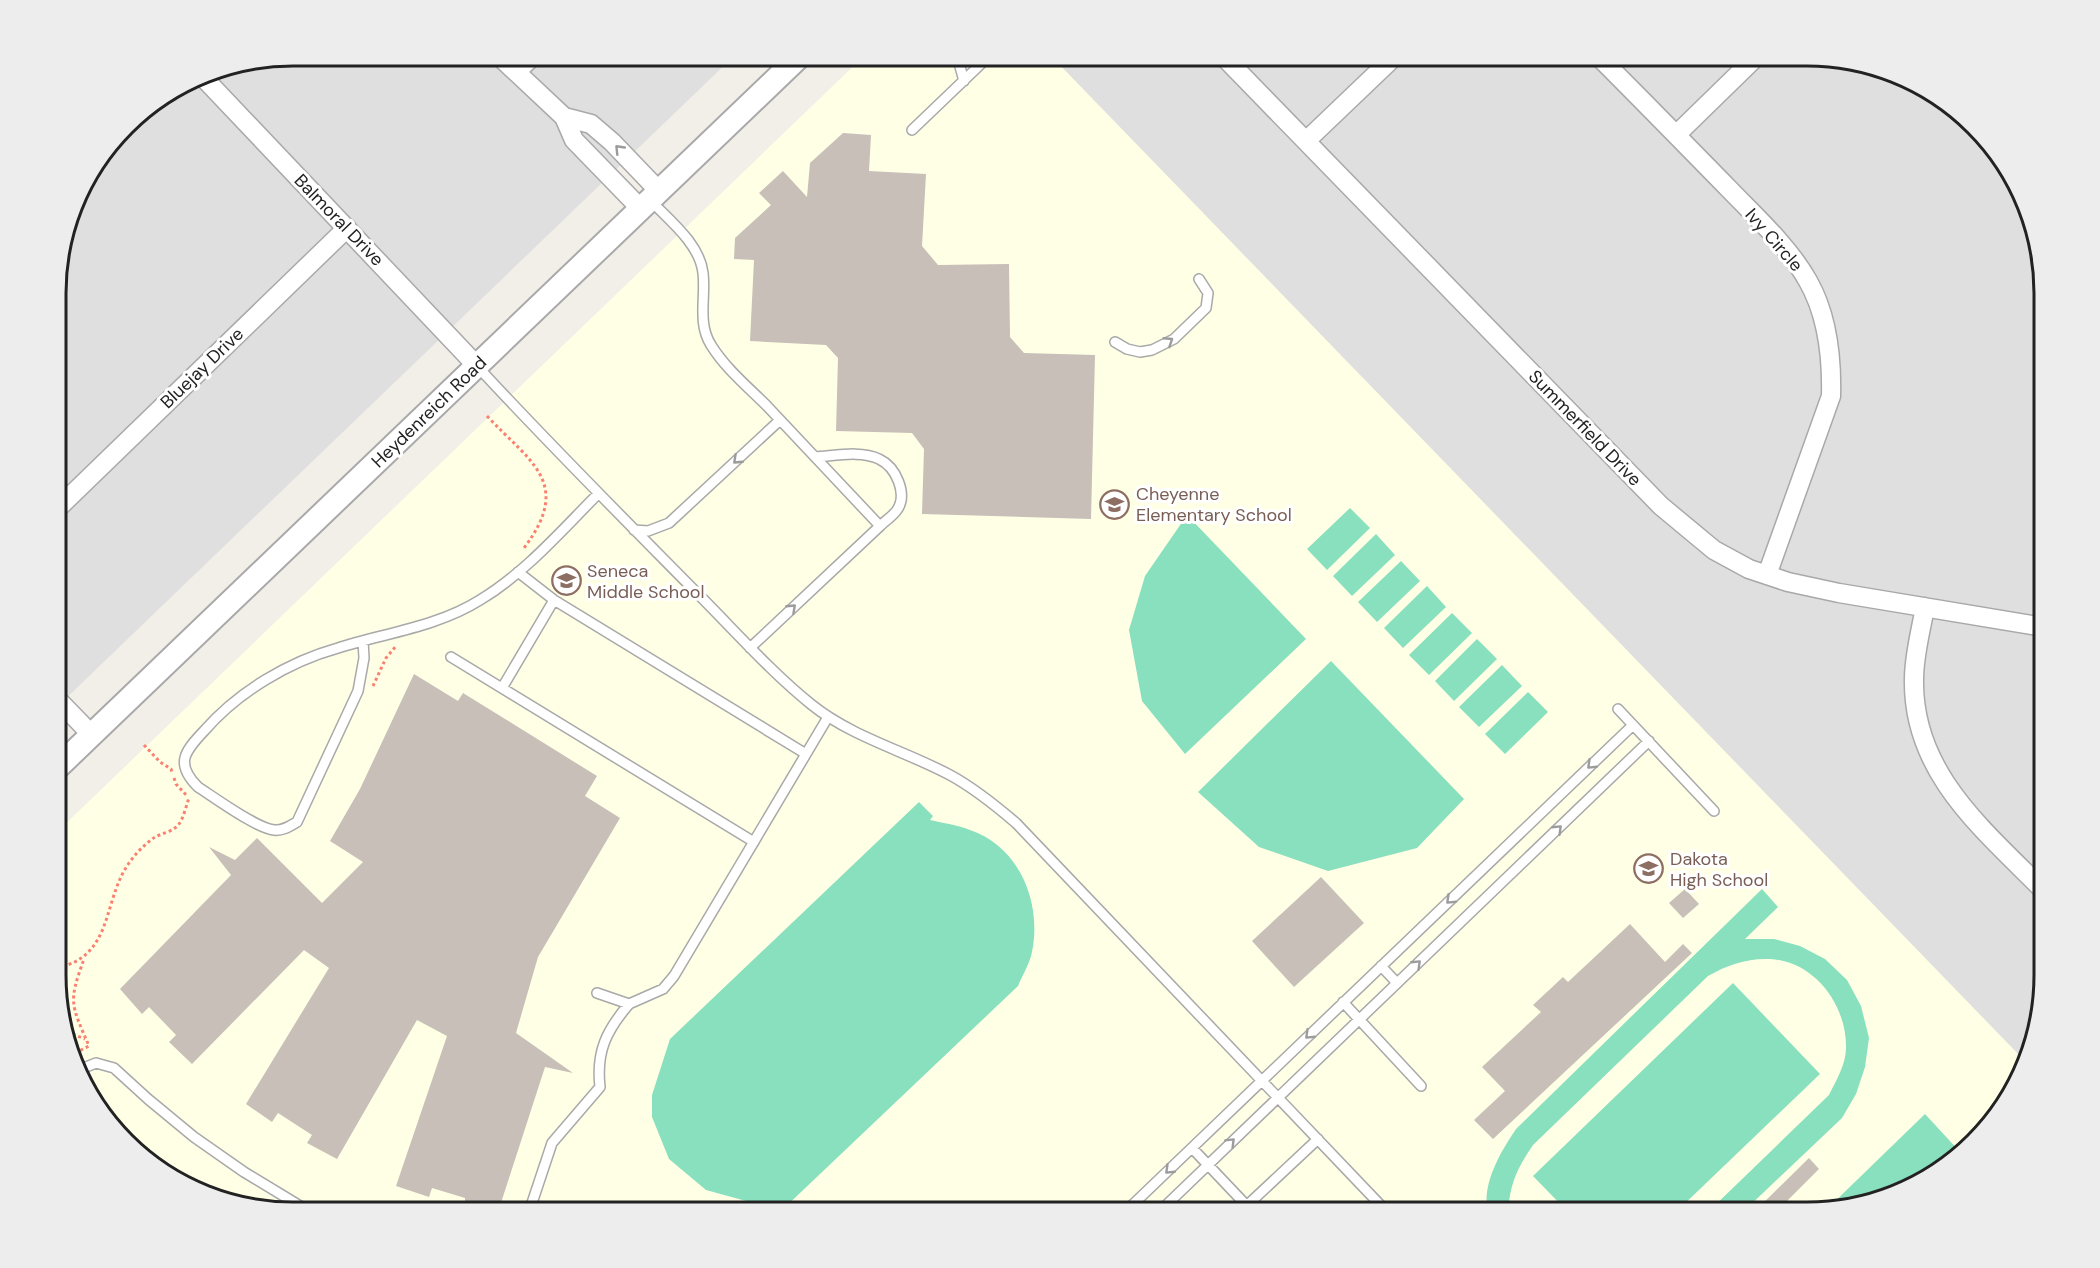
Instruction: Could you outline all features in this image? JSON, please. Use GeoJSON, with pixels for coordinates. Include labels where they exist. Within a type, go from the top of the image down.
{"type":"FeatureCollection","features":[{"type":"Feature","properties":{"kind":"street"},"geometry":{"type":"LineString","coordinates":[[510,66],[564,117],[574,140],[650,200]]}},
{"type":"Feature","properties":{"kind":"street"},"geometry":{"type":"LineString","coordinates":[[516,72],[522,66]]}},
{"type":"Feature","properties":{"kind":"street","name":"Heydenreich Road"},"geometry":{"type":"LineString","coordinates":[[66,760],[790,66]]}},
{"type":"Feature","properties":{"kind":"street","name":"Summerfield Drive"},"geometry":{"type":"LineString","coordinates":[[1233,66],[1661,506],[1714,550],[1732,561],[1767,575],[1813,588],[2034,625]]}},
{"type":"Feature","properties":{"kind":"street"},"geometry":{"type":"LineString","coordinates":[[1306,141],[1385,66]]}},
{"type":"Feature","properties":{"kind":"street","name":"Ivy Circle"},"geometry":{"type":"LineString","coordinates":[[1608,66],[1795,261],[1809,282],[1828,337],[1832,368],[1831,396],[1767,575]]}},
{"type":"Feature","properties":{"kind":"street"},"geometry":{"type":"LineString","coordinates":[[1676,135],[1746,66]]}},
{"type":"Feature","properties":{"kind":"street","name":"Balmoral Drive"},"geometry":{"type":"LineString","coordinates":[[208,82],[477,366]]}},
{"type":"Feature","properties":{"kind":"street"},"geometry":{"type":"LineString","coordinates":[[564,117],[591,124],[612,142],[650,200]]}},
{"type":"Feature","properties":{"kind":"street","name":"Bluejay Drive"},"geometry":{"type":"LineString","coordinates":[[66,500],[347,228]]}},
{"type":"Feature","properties":{"kind":"street"},"geometry":{"type":"LineString","coordinates":[[1925,607],[1914,678],[1919,725],[1927,749],[1950,792],[2034,881]]}},
{"type":"Feature","properties":{"kind":"street"},"geometry":{"type":"LineString","coordinates":[[66,708],[92,735]]}},
{"type":"Feature","properties":{"kind":"lane"},"geometry":{"type":"LineString","coordinates":[[960,66],[964,81]]}},
{"type":"Feature","properties":{"kind":"lane"},"geometry":{"type":"LineString","coordinates":[[912,130],[979,66]]}},
{"type":"Feature","properties":{"kind":"lane"},"geometry":{"type":"LineString","coordinates":[[650,200],[680,231],[699,259],[703,271],[704,327],[718,356],[880,526]]}},
{"type":"Feature","properties":{"kind":"lane"},"geometry":{"type":"LineString","coordinates":[[1115,342],[1127,349],[1140,352],[1152,350],[1174,339],[1206,308],[1208,293],[1199,279]]}},
{"type":"Feature","properties":{"kind":"lane"},"geometry":{"type":"LineString","coordinates":[[477,366],[598,494],[750,648],[796,691],[828,717],[948,774],[975,790],[1016,823],[1378,1202]]}},
{"type":"Feature","properties":{"kind":"lane"},"geometry":{"type":"LineString","coordinates":[[634,530],[648,531],[669,523],[780,420]]}},
{"type":"Feature","properties":{"kind":"lane"},"geometry":{"type":"LineString","coordinates":[[750,648],[897,510],[902,494],[892,468],[879,459],[859,455],[814,457]]}},
{"type":"Feature","properties":{"kind":"lane"},"geometry":{"type":"LineString","coordinates":[[363,641],[364,658],[358,692],[297,822],[287,828],[275,830],[262,826],[198,787],[189,779],[184,768],[184,755],[191,744],[230,705],[253,689],[319,653],[438,620],[480,600],[518,572],[598,494]]}},
{"type":"Feature","properties":{"kind":"lane"},"geometry":{"type":"LineString","coordinates":[[518,572],[554,600],[806,754]]}},
{"type":"Feature","properties":{"kind":"lane"},"geometry":{"type":"LineString","coordinates":[[502,688],[554,600]]}},
{"type":"Feature","properties":{"kind":"lane"},"geometry":{"type":"LineString","coordinates":[[451,657],[754,842]]}},
{"type":"Feature","properties":{"kind":"lane"},"geometry":{"type":"LineString","coordinates":[[1618,709],[1714,811]]}},
{"type":"Feature","properties":{"kind":"lane"},"geometry":{"type":"LineString","coordinates":[[532,1202],[552,1143],[600,1087],[598,1068],[600,1052],[615,1020],[629,1004],[663,989],[674,976],[828,717]]}},
{"type":"Feature","properties":{"kind":"lane"},"geometry":{"type":"LineString","coordinates":[[1135,1202],[1634,725]]}},
{"type":"Feature","properties":{"kind":"lane"},"geometry":{"type":"LineString","coordinates":[[1169,1202],[1649,741]]}},
{"type":"Feature","properties":{"kind":"lane"},"geometry":{"type":"LineString","coordinates":[[1382,966],[1397,983]]}},
{"type":"Feature","properties":{"kind":"lane"},"geometry":{"type":"LineString","coordinates":[[597,993],[629,1004]]}},
{"type":"Feature","properties":{"kind":"lane"},"geometry":{"type":"LineString","coordinates":[[1343,1002],[1421,1086]]}},
{"type":"Feature","properties":{"kind":"lane"},"geometry":{"type":"LineString","coordinates":[[85,1067],[96,1063],[114,1068],[194,1137],[244,1172],[294,1202]]}},
{"type":"Feature","properties":{"kind":"lane"},"geometry":{"type":"LineString","coordinates":[[1251,1202],[1318,1139]]}},
{"type":"Feature","properties":{"kind":"lane"},"geometry":{"type":"LineString","coordinates":[[1192,1148],[1238,1202]]}},
{"type":"Feature","properties":{"kind":"path"},"geometry":{"type":"LineString","coordinates":[[487,416],[536,468],[547,486],[545,509],[533,536],[522,550]]}},
{"type":"Feature","properties":{"kind":"path"},"geometry":{"type":"LineString","coordinates":[[371,690],[390,651],[395,646],[402,645]]}},
{"type":"Feature","properties":{"kind":"path"},"geometry":{"type":"LineString","coordinates":[[144,745],[160,762],[171,769],[176,784],[198,804]]}},
{"type":"Feature","properties":{"kind":"path"},"geometry":{"type":"LineString","coordinates":[[79,1051],[89,1046],[77,1020],[73,1000],[76,980],[85,957],[103,930],[122,874],[128,864],[144,846],[180,823],[189,798]]}},
{"type":"Feature","properties":{"kind":"path"},"geometry":{"type":"LineString","coordinates":[[66,964],[85,957]]}},
{"type":"Feature","properties":{"kind":"path"},"geometry":{"type":"LineString","coordinates":[[74,1035],[87,1040]]}},
{"type":"Feature","properties":{"kind":"shaded area"},"geometry":{"type":"Polygon","coordinates":[[[278,66],[724,66],[66,698],[66,278],[74,234],[89,193],[104,167],[122,143],[143,122],[167,104],[206,83],[249,70],[278,66]]]}},
{"type":"Feature","properties":{"kind":"shaded area"},"geometry":{"type":"Polygon","coordinates":[[[854,66],[1061,66],[2019,1055],[2004,1088],[1978,1125],[1957,1146],[1933,1164],[1907,1179],[1880,1190],[1851,1198],[1822,1202],[278,1202],[249,1198],[220,1190],[193,1179],[167,1164],[143,1146],[122,1125],[96,1088],[78,1048],[70,1019],[66,990],[66,823],[854,66]]]}},
{"type":"Feature","properties":{"kind":"shaded area"},"geometry":{"type":"Polygon","coordinates":[[[1061,66],[1822,66],[1866,74],[1907,89],[1933,104],[1957,122],[1978,143],[1996,167],[2017,206],[2030,249],[2034,278],[2034,990],[2030,1019],[2019,1057],[1061,66]]]}},
{"type":"Feature","properties":{"kind":"green space"},"geometry":{"type":"Polygon","coordinates":[[[1350,508],[1370,528],[1327,570],[1307,549],[1350,508]]]}},
{"type":"Feature","properties":{"kind":"green space"},"geometry":{"type":"Polygon","coordinates":[[[1187,515],[1306,639],[1185,754],[1142,701],[1129,630],[1145,576],[1187,515]]]}},
{"type":"Feature","properties":{"kind":"green space"},"geometry":{"type":"Polygon","coordinates":[[[1376,534],[1395,555],[1352,596],[1333,576],[1376,534]]]}},
{"type":"Feature","properties":{"kind":"green space"},"geometry":{"type":"Polygon","coordinates":[[[1401,561],[1420,581],[1377,622],[1358,602],[1401,561]]]}},
{"type":"Feature","properties":{"kind":"green space"},"geometry":{"type":"Polygon","coordinates":[[[1427,586],[1446,607],[1403,648],[1384,628],[1427,586]]]}},
{"type":"Feature","properties":{"kind":"green space"},"geometry":{"type":"Polygon","coordinates":[[[1452,613],[1472,633],[1429,675],[1409,655],[1452,613]]]}},
{"type":"Feature","properties":{"kind":"green space"},"geometry":{"type":"Polygon","coordinates":[[[1477,639],[1497,659],[1454,701],[1435,681],[1477,639]]]}},
{"type":"Feature","properties":{"kind":"green space"},"geometry":{"type":"Polygon","coordinates":[[[1331,661],[1464,799],[1417,848],[1328,871],[1259,847],[1198,792],[1331,661]]]}},
{"type":"Feature","properties":{"kind":"green space"},"geometry":{"type":"Polygon","coordinates":[[[1502,665],[1522,686],[1479,727],[1459,707],[1502,665]]]}},
{"type":"Feature","properties":{"kind":"green space"},"geometry":{"type":"Polygon","coordinates":[[[1528,692],[1548,712],[1505,754],[1485,734],[1528,692]]]}},
{"type":"Feature","properties":{"kind":"green space"},"geometry":{"type":"Polygon","coordinates":[[[919,802],[933,816],[930,820],[965,828],[987,838],[1002,849],[1014,863],[1023,879],[1034,915],[1034,933],[1031,956],[1018,986],[791,1202],[750,1202],[706,1190],[669,1159],[652,1117],[652,1095],[670,1039],[919,802]]]}},
{"type":"Feature","properties":{"kind":"green space"},"geometry":{"type":"Polygon","coordinates":[[[1762,889],[1778,907],[1745,939],[1774,939],[1800,946],[1825,959],[1847,980],[1861,1006],[1869,1038],[1865,1067],[1856,1094],[1842,1118],[1754,1202],[1718,1202],[1829,1095],[1846,1054],[1845,1032],[1834,1001],[1814,977],[1786,962],[1770,959],[1753,960],[1738,963],[1708,976],[1533,1145],[1515,1177],[1509,1202],[1487,1202],[1487,1191],[1494,1169],[1504,1147],[1516,1129],[1762,889]]]}},
{"type":"Feature","properties":{"kind":"green space"},"geometry":{"type":"Polygon","coordinates":[[[1733,983],[1820,1074],[1686,1202],[1558,1202],[1533,1176],[1733,983]]]}},
{"type":"Feature","properties":{"kind":"green space"},"geometry":{"type":"Polygon","coordinates":[[[1925,1114],[1956,1147],[1933,1164],[1894,1185],[1836,1200],[1925,1114]]]}},
{"type":"Feature","properties":{"kind":"building","name":"Cheyenne Elementary School"},"geometry":{"type":"Polygon","coordinates":[[[843,133],[871,135],[869,171],[926,174],[922,246],[938,265],[1009,264],[1010,337],[1024,353],[1095,355],[1091,519],[922,514],[924,449],[912,433],[836,431],[838,358],[826,345],[750,341],[754,260],[734,259],[735,238],[771,205],[759,193],[783,171],[807,197],[810,163],[843,133]]]}},
{"type":"Feature","properties":{"kind":"building"},"geometry":{"type":"Polygon","coordinates":[[[414,674],[458,701],[463,693],[597,776],[585,796],[620,818],[538,957],[516,1033],[573,1073],[545,1067],[501,1202],[465,1202],[465,1198],[432,1188],[429,1197],[396,1186],[447,1036],[417,1020],[337,1159],[307,1143],[312,1135],[278,1113],[272,1122],[246,1104],[329,968],[304,950],[192,1064],[169,1042],[176,1035],[149,1007],[142,1014],[120,989],[231,875],[209,847],[235,860],[257,838],[322,903],[363,862],[330,841],[360,789],[414,674]]]}},
{"type":"Feature","properties":{"kind":"building"},"geometry":{"type":"Polygon","coordinates":[[[1321,877],[1364,923],[1294,987],[1252,941],[1321,877]]]}},
{"type":"Feature","properties":{"kind":"building"},"geometry":{"type":"Polygon","coordinates":[[[1685,889],[1699,904],[1683,918],[1669,903],[1685,889]]]}},
{"type":"Feature","properties":{"kind":"building"},"geometry":{"type":"Polygon","coordinates":[[[1630,924],[1665,962],[1683,944],[1692,953],[1493,1139],[1474,1120],[1505,1091],[1482,1067],[1541,1012],[1533,1005],[1563,977],[1568,982],[1630,924]]]}},
{"type":"Feature","properties":{"kind":"building"},"geometry":{"type":"Polygon","coordinates":[[[1809,1158],[1819,1169],[1786,1202],[1764,1202],[1809,1158]]]}},
{"type":"Feature","properties":{"kind":"place","name":"Cheyenne Elementary School"},"geometry":{"type":"Point","coordinates":[1115,504]}},
{"type":"Feature","properties":{"kind":"place","name":"Seneca Middle School"},"geometry":{"type":"Point","coordinates":[566,581]}},
{"type":"Feature","properties":{"kind":"place","name":"Dakota High School"},"geometry":{"type":"Point","coordinates":[1649,869]}}]}
